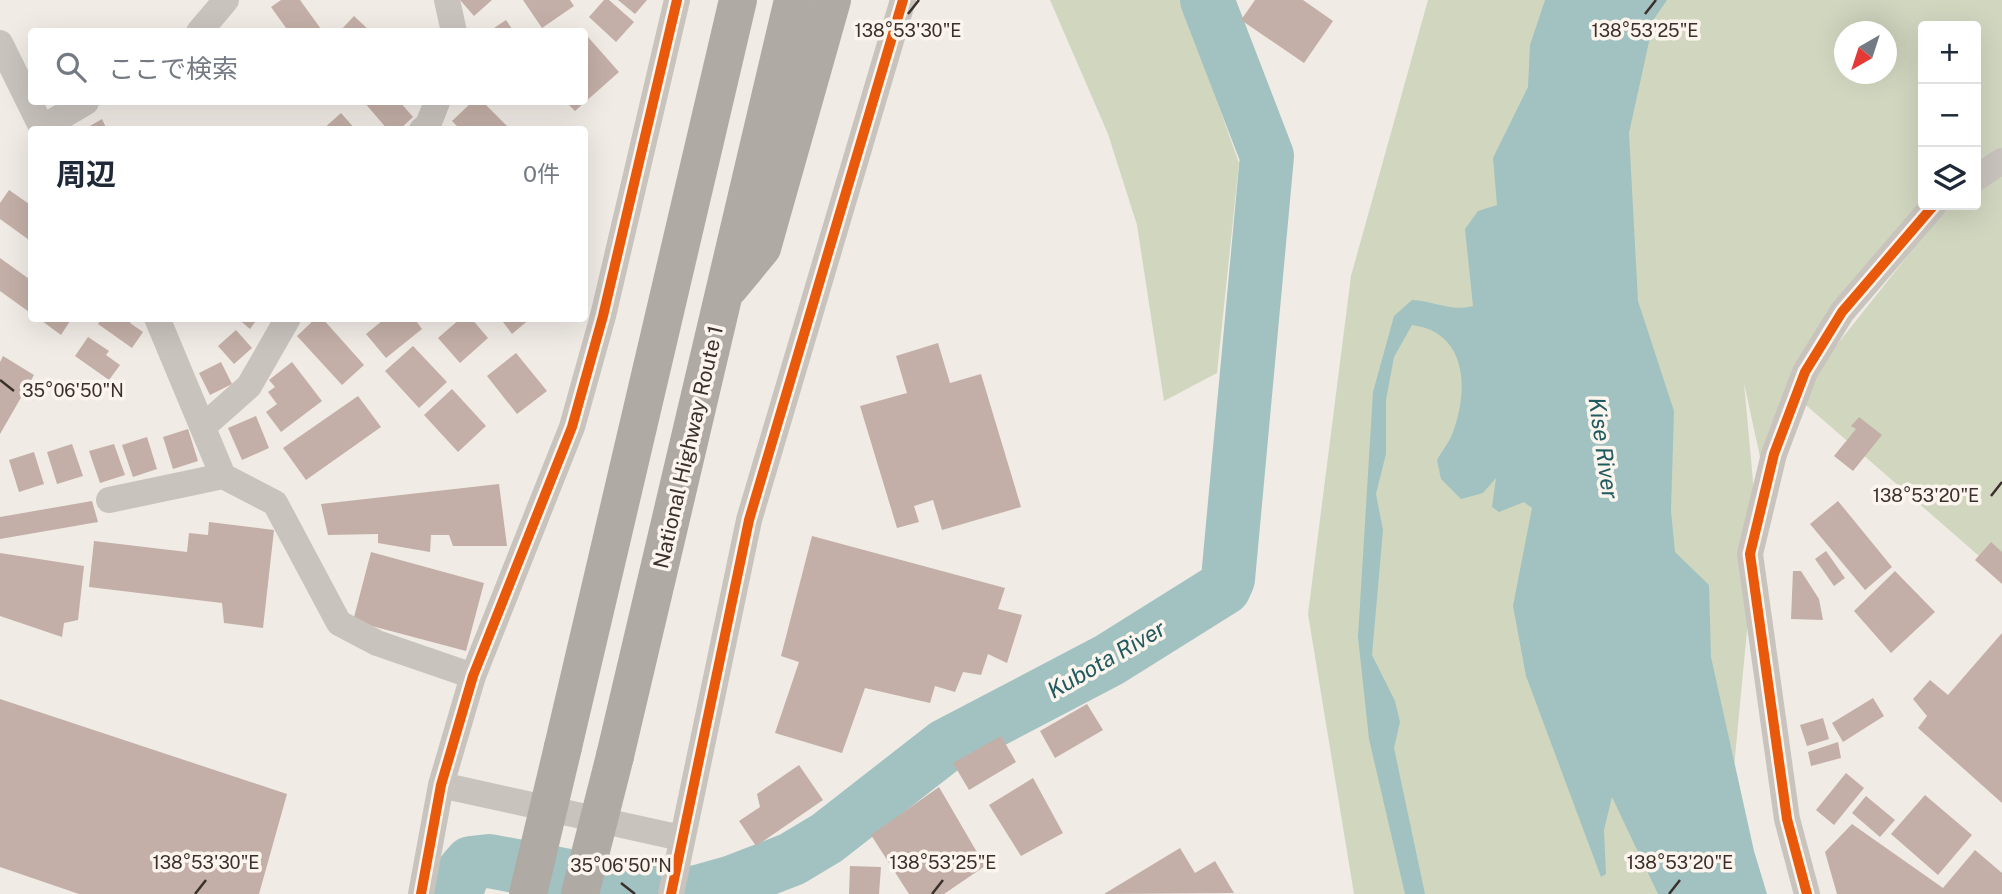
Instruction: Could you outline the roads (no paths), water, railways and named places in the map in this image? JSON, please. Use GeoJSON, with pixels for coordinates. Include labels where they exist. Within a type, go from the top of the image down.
{"type":"FeatureCollection","features":[{"type":"Feature","properties":{"kind":"highway"},"geometry":{"type":"LineString","coordinates":[[528,894],[738,0]]}},
{"type":"Feature","properties":{"kind":"highway","name":"National Highway Route 1"},"geometry":{"type":"LineString","coordinates":[[580,894],[793,0]]}},
{"type":"Feature","properties":{"kind":"highway"},"geometry":{"type":"LineString","coordinates":[[724,294],[762,248],[832,0]]}},
{"type":"Feature","properties":{"kind":"street"},"geometry":{"type":"LineString","coordinates":[[202,28],[226,0]]}},
{"type":"Feature","properties":{"kind":"street"},"geometry":{"type":"LineString","coordinates":[[447,0],[453,28]]}},
{"type":"Feature","properties":{"kind":"street"},"geometry":{"type":"LineString","coordinates":[[421,894],[441,785],[473,676],[572,427],[603,316],[677,0]]}},
{"type":"Feature","properties":{"kind":"street"},"geometry":{"type":"LineString","coordinates":[[673,886],[750,520],[903,0]]}},
{"type":"Feature","properties":{"kind":"street"},"geometry":{"type":"LineString","coordinates":[[0,43],[28,100]]}},
{"type":"Feature","properties":{"kind":"street"},"geometry":{"type":"LineString","coordinates":[[30,105],[41,126]]}},
{"type":"Feature","properties":{"kind":"street"},"geometry":{"type":"LineString","coordinates":[[47,126],[81,105]]}},
{"type":"Feature","properties":{"kind":"street"},"geometry":{"type":"LineString","coordinates":[[1981,175],[2002,161]]}},
{"type":"Feature","properties":{"kind":"street"},"geometry":{"type":"LineString","coordinates":[[1807,894],[1787,820],[1750,554],[1774,454],[1805,372],[1842,312],[1930,210]]}},
{"type":"Feature","properties":{"kind":"street"},"geometry":{"type":"LineString","coordinates":[[588,300],[603,316]]}},
{"type":"Feature","properties":{"kind":"street"},"geometry":{"type":"LineString","coordinates":[[159,322],[223,476]]}},
{"type":"Feature","properties":{"kind":"street"},"geometry":{"type":"LineString","coordinates":[[204,426],[249,386],[286,322]]}},
{"type":"Feature","properties":{"kind":"street"},"geometry":{"type":"LineString","coordinates":[[109,500],[223,476],[275,503],[339,623],[377,643],[473,676]]}},
{"type":"Feature","properties":{"kind":"street"},"geometry":{"type":"LineString","coordinates":[[441,785],[681,838]]}},
{"type":"Feature","properties":{"kind":"water","name":"Kise River"},"geometry":{"type":"Polygon","coordinates":[[[1545,0],[1667,0],[1654,19],[1629,133],[1638,301],[1674,411],[1671,511],[1675,552],[1709,585],[1711,657],[1754,851],[1767,894],[1658,894],[1612,797],[1604,830],[1606,874],[1601,877],[1526,676],[1513,606],[1532,508],[1524,502],[1499,512],[1492,507],[1496,478],[1483,493],[1461,499],[1441,479],[1437,460],[1453,432],[1461,398],[1459,365],[1444,339],[1430,330],[1412,325],[1394,357],[1386,400],[1386,454],[1376,494],[1383,530],[1372,655],[1395,701],[1400,722],[1394,748],[1425,894],[1405,894],[1369,739],[1358,637],[1373,392],[1394,316],[1412,300],[1450,307],[1473,306],[1465,229],[1478,211],[1497,205],[1493,158],[1528,87],[1530,45],[1545,0]]]}},
{"type":"Feature","properties":{"kind":"waterway","name":"Kubota River"},"geometry":{"type":"LineString","coordinates":[[455,894],[464,871],[471,863],[489,861],[648,891],[694,893],[733,882],[792,859],[827,838],[945,746],[1109,660],[1224,588],[1228,579],[1267,156],[1207,0]]}}]}
